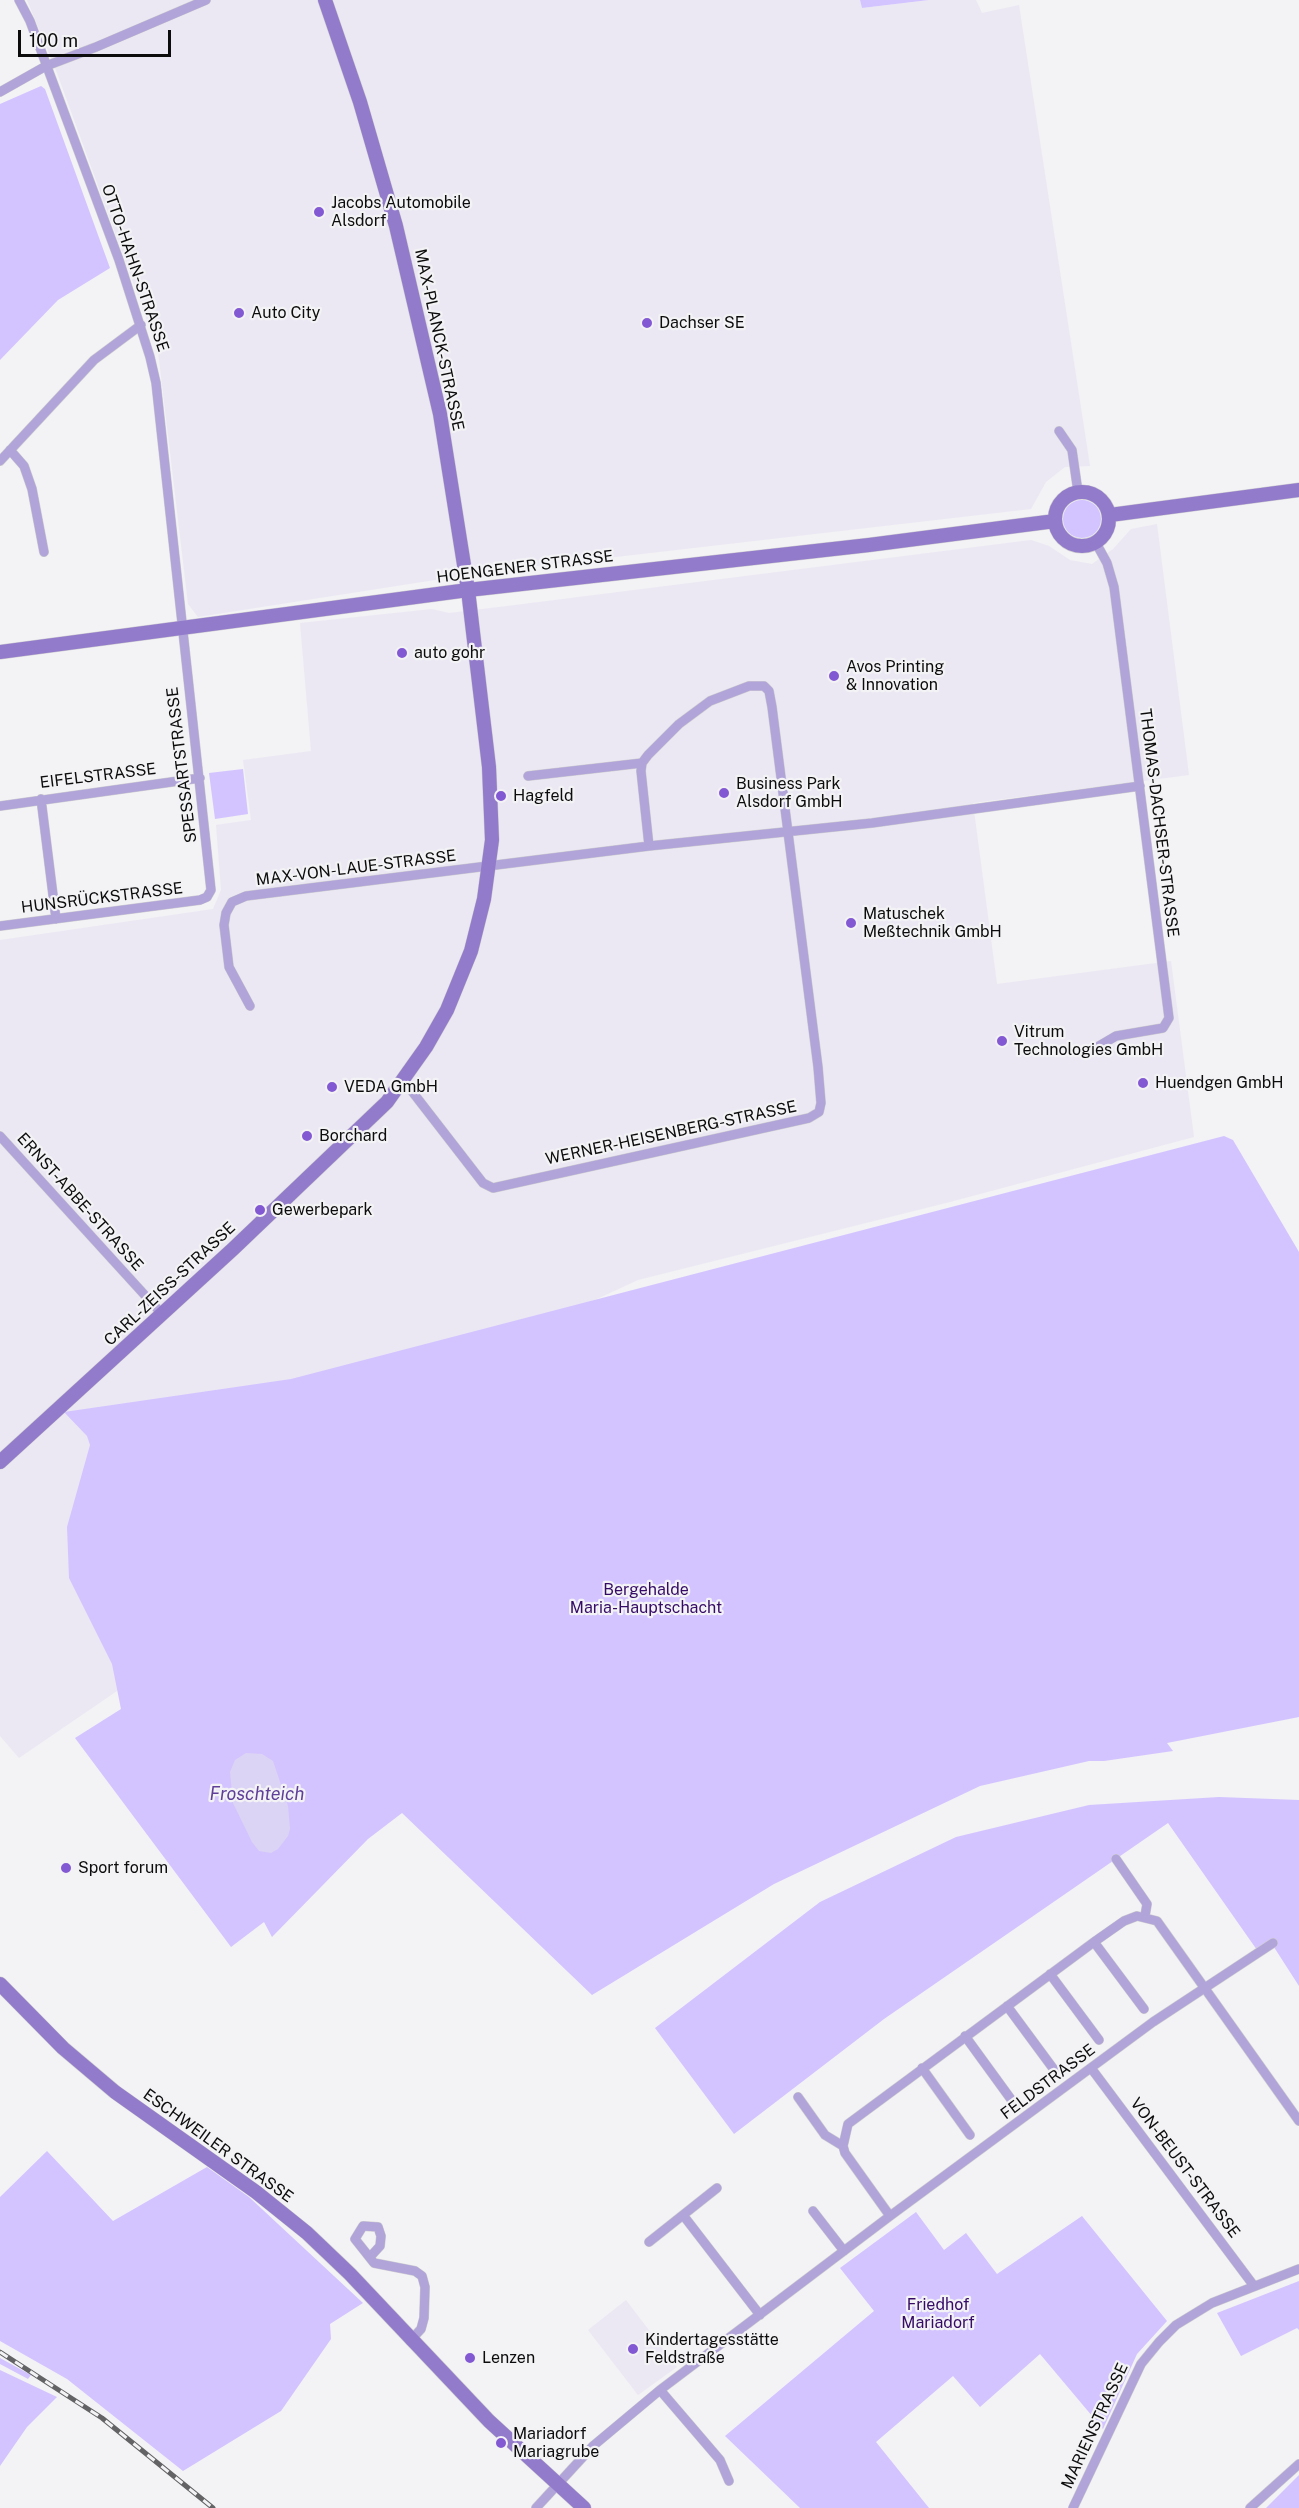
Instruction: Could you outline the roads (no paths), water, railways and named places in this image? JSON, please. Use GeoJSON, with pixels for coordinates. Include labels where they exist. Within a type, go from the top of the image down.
{"type":"FeatureCollection","features":[{"type":"Feature","properties":{"kind":"street","name":"OTTO-HAHN-STRASSE"},"geometry":{"type":"LineString","coordinates":[[19,0],[46,66],[141,324],[156,383],[181,628]]}},
{"type":"Feature","properties":{"kind":"street"},"geometry":{"type":"LineString","coordinates":[[0,92],[46,66],[206,0]]}},
{"type":"Feature","properties":{"kind":"street","name":"MAX-PLANCK-STRASSE"},"geometry":{"type":"LineString","coordinates":[[325,0],[360,102],[415,297],[440,414],[468,590]]}},
{"type":"Feature","properties":{"kind":"street"},"geometry":{"type":"LineString","coordinates":[[0,461],[94,360],[141,324]]}},
{"type":"Feature","properties":{"kind":"street"},"geometry":{"type":"LineString","coordinates":[[1059,431],[1072,450],[1078,492]]}},
{"type":"Feature","properties":{"kind":"street"},"geometry":{"type":"LineString","coordinates":[[10,450],[24,466],[32,489],[44,552]]}},
{"type":"Feature","properties":{"kind":"street"},"geometry":{"type":"LineString","coordinates":[[1110,515],[1299,490]]}},
{"type":"Feature","properties":{"kind":"street"},"geometry":{"type":"LineString","coordinates":[[1078,492],[1098,497],[1106,505],[1110,515],[1109,526],[1104,536],[1096,543],[1078,547],[1069,543],[1057,530],[1055,521],[1061,502],[1078,492]]}},
{"type":"Feature","properties":{"kind":"street","name":"HOENGENER STRASSE"},"geometry":{"type":"LineString","coordinates":[[0,652],[468,590],[869,545],[1055,521]]}},
{"type":"Feature","properties":{"kind":"street","name":"THOMAS-DACHSER-STRASSE"},"geometry":{"type":"LineString","coordinates":[[1088,1053],[1116,1036],[1163,1028],[1168,1023],[1114,587],[1107,563],[1096,543]]}},
{"type":"Feature","properties":{"kind":"street","name":"CARL-ZEISS-STRASSE"},"geometry":{"type":"LineString","coordinates":[[0,1462],[379,1112],[404,1081],[426,1047],[460,981],[471,951],[489,867],[492,796],[468,590]]}},
{"type":"Feature","properties":{"kind":"street","name":"SPESSARTSTRASSE"},"geometry":{"type":"LineString","coordinates":[[181,628],[200,778],[211,890],[207,897]]}},
{"type":"Feature","properties":{"kind":"street"},"geometry":{"type":"LineString","coordinates":[[528,776],[642,763],[679,724],[710,700],[749,686],[764,686],[769,690],[772,707],[787,829]]}},
{"type":"Feature","properties":{"kind":"street"},"geometry":{"type":"LineString","coordinates":[[642,763],[650,846]]}},
{"type":"Feature","properties":{"kind":"street","name":"EIFELSTRASSE"},"geometry":{"type":"LineString","coordinates":[[0,806],[200,778]]}},
{"type":"Feature","properties":{"kind":"street"},"geometry":{"type":"LineString","coordinates":[[489,867],[787,829],[872,823],[1140,786]]}},
{"type":"Feature","properties":{"kind":"street"},"geometry":{"type":"LineString","coordinates":[[41,799],[56,919]]}},
{"type":"Feature","properties":{"kind":"street","name":"WERNER-HEISENBERG-STRASSE"},"geometry":{"type":"LineString","coordinates":[[404,1081],[483,1183],[494,1188],[809,1118],[819,1112],[820,1093],[787,829]]}},
{"type":"Feature","properties":{"kind":"street","name":"MAX-VON-LAUE-STRASSE"},"geometry":{"type":"LineString","coordinates":[[250,1006],[229,967],[224,925],[226,913],[232,902],[263,894],[489,867]]}},
{"type":"Feature","properties":{"kind":"street","name":"HUNSRÜCKSTRASSE"},"geometry":{"type":"LineString","coordinates":[[0,926],[207,897]]}},
{"type":"Feature","properties":{"kind":"street","name":"ERNST-ABBE-STRASSE"},"geometry":{"type":"LineString","coordinates":[[0,1136],[162,1314]]}},
{"type":"Feature","properties":{"kind":"street"},"geometry":{"type":"LineString","coordinates":[[1116,1859],[1147,1904],[1146,1916]]}},
{"type":"Feature","properties":{"kind":"street"},"geometry":{"type":"LineString","coordinates":[[890,2216],[845,2153],[843,2146],[848,2124],[857,2115],[1124,1921],[1146,1916],[1157,1921],[1299,2121]]}},
{"type":"Feature","properties":{"kind":"street"},"geometry":{"type":"LineString","coordinates":[[1094,1942],[1144,2009]]}},
{"type":"Feature","properties":{"kind":"street","name":"FELDSTRASSE"},"geometry":{"type":"LineString","coordinates":[[536,2508],[592,2446],[660,2390],[1091,2068],[1273,1942]]}},
{"type":"Feature","properties":{"kind":"street"},"geometry":{"type":"LineString","coordinates":[[1050,1974],[1099,2040]]}},
{"type":"Feature","properties":{"kind":"street","name":"ESCHWEILER STRASSE"},"geometry":{"type":"LineString","coordinates":[[0,1984],[63,2048],[115,2092],[256,2192],[307,2233],[350,2274],[410,2341],[489,2421],[584,2508]]}},
{"type":"Feature","properties":{"kind":"street"},"geometry":{"type":"LineString","coordinates":[[1007,2006],[1055,2071]]}},
{"type":"Feature","properties":{"kind":"street"},"geometry":{"type":"LineString","coordinates":[[965,2036],[1013,2102]]}},
{"type":"Feature","properties":{"kind":"street"},"geometry":{"type":"LineString","coordinates":[[922,2068],[970,2135]]}},
{"type":"Feature","properties":{"kind":"street","name":"VON-BEUST-STRASSE"},"geometry":{"type":"LineString","coordinates":[[1091,2068],[1254,2286]]}},
{"type":"Feature","properties":{"kind":"street"},"geometry":{"type":"LineString","coordinates":[[798,2097],[825,2135],[843,2146]]}},
{"type":"Feature","properties":{"kind":"street"},"geometry":{"type":"LineString","coordinates":[[649,2241],[717,2188]]}},
{"type":"Feature","properties":{"kind":"street"},"geometry":{"type":"LineString","coordinates":[[813,2211],[844,2251]]}},
{"type":"Feature","properties":{"kind":"street"},"geometry":{"type":"LineString","coordinates":[[683,2215],[760,2315]]}},
{"type":"Feature","properties":{"kind":"street"},"geometry":{"type":"LineString","coordinates":[[370,2257],[374,2263],[415,2271],[422,2277],[425,2287],[424,2318],[421,2329],[410,2341]]}},
{"type":"Feature","properties":{"kind":"street","name":"MARIENSTRASSE"},"geometry":{"type":"LineString","coordinates":[[1073,2508],[1141,2364],[1159,2342],[1176,2325],[1212,2303],[1299,2269]]}},
{"type":"Feature","properties":{"kind":"street"},"geometry":{"type":"LineString","coordinates":[[660,2390],[720,2460],[729,2481]]}},
{"type":"Feature","properties":{"kind":"street"},"geometry":{"type":"LineString","coordinates":[[1250,2508],[1299,2464]]}},
{"type":"Feature","properties":{"kind":"water","name":"Froschteich"},"geometry":{"type":"Polygon","coordinates":[[[246,1753],[262,1754],[273,1761],[288,1806],[290,1829],[288,1836],[278,1849],[271,1853],[259,1851],[252,1842],[233,1803],[230,1772],[235,1760],[246,1753]]]}},
{"type":"Feature","properties":{"kind":"railway"},"geometry":{"type":"LineString","coordinates":[[0,2352],[102,2418],[213,2508]]}},
{"type":"Feature","properties":{"kind":"place","name":"Jacobs Automobile Alsdorf"},"geometry":{"type":"Point","coordinates":[319,212]}},
{"type":"Feature","properties":{"kind":"place","name":"Auto City"},"geometry":{"type":"Point","coordinates":[239,313]}},
{"type":"Feature","properties":{"kind":"place","name":"Dachser SE"},"geometry":{"type":"Point","coordinates":[647,323]}},
{"type":"Feature","properties":{"kind":"place","name":"auto gohr"},"geometry":{"type":"Point","coordinates":[402,653]}},
{"type":"Feature","properties":{"kind":"place","name":"Avos Printing & Innovation"},"geometry":{"type":"Point","coordinates":[834,676]}},
{"type":"Feature","properties":{"kind":"place","name":"Business Park Alsdorf GmbH"},"geometry":{"type":"Point","coordinates":[724,793]}},
{"type":"Feature","properties":{"kind":"place","name":"Hagfeld"},"geometry":{"type":"Point","coordinates":[501,796]}},
{"type":"Feature","properties":{"kind":"place","name":"Matuschek Meßtechnik GmbH"},"geometry":{"type":"Point","coordinates":[851,923]}},
{"type":"Feature","properties":{"kind":"place","name":"Vitrum Technologies GmbH"},"geometry":{"type":"Point","coordinates":[1002,1041]}},
{"type":"Feature","properties":{"kind":"place","name":"Huendgen GmbH"},"geometry":{"type":"Point","coordinates":[1143,1083]}},
{"type":"Feature","properties":{"kind":"place","name":"VEDA GmbH"},"geometry":{"type":"Point","coordinates":[332,1087]}},
{"type":"Feature","properties":{"kind":"place","name":"Borchard"},"geometry":{"type":"Point","coordinates":[307,1136]}},
{"type":"Feature","properties":{"kind":"place","name":"Gewerbepark"},"geometry":{"type":"Point","coordinates":[260,1210]}},
{"type":"Feature","properties":{"kind":"place","name":"Sport forum"},"geometry":{"type":"Point","coordinates":[66,1868]}},
{"type":"Feature","properties":{"kind":"place","name":"Kindertagesstätte Feldstraße"},"geometry":{"type":"Point","coordinates":[633,2349]}},
{"type":"Feature","properties":{"kind":"place","name":"Lenzen"},"geometry":{"type":"Point","coordinates":[470,2358]}},
{"type":"Feature","properties":{"kind":"place","name":"Mariadorf Mariagrube"},"geometry":{"type":"Point","coordinates":[501,2443]}},
{"type":"Feature","properties":{"kind":"park label","name":"Bergehalde Maria-Hauptschacht"},"geometry":{"type":"Point","coordinates":[646,1599]}},
{"type":"Feature","properties":{"kind":"park label","name":"Friedhof Mariadorf"},"geometry":{"type":"Point","coordinates":[938,2314]}}]}
